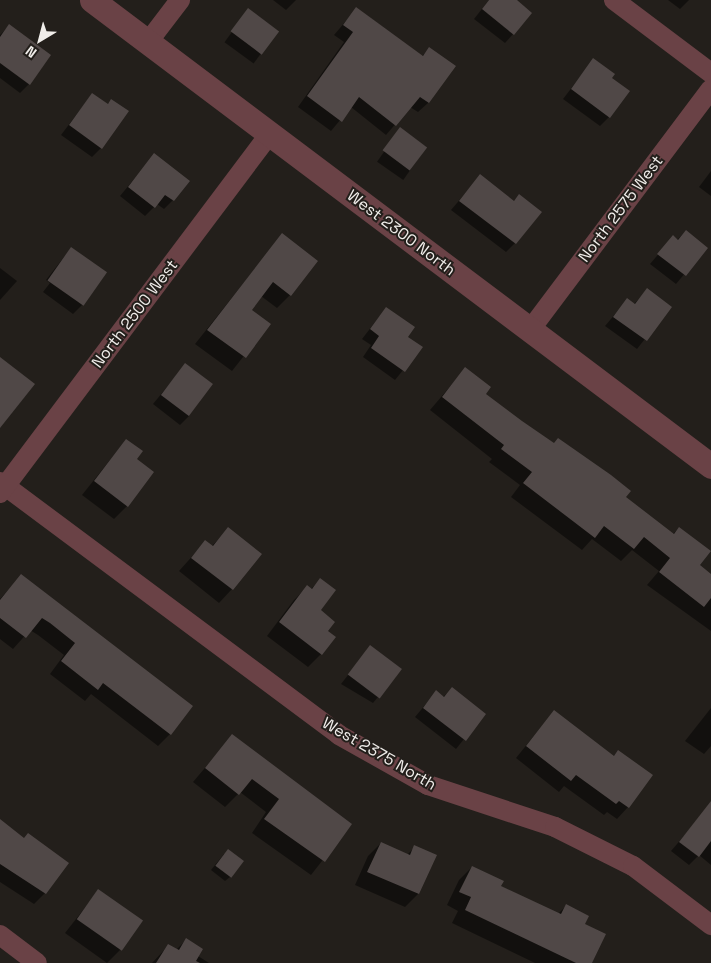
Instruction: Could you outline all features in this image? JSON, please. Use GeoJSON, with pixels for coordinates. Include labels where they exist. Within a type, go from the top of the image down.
{"type":"FeatureCollection","features":[{"type":"Feature","properties":{"kind":"street","name":"West 2300 North"},"geometry":{"type":"LineString","coordinates":[[92,0],[711,466]]}},
{"type":"Feature","properties":{"kind":"street"},"geometry":{"type":"LineString","coordinates":[[148,42],[180,0]]}},
{"type":"Feature","properties":{"kind":"street"},"geometry":{"type":"LineString","coordinates":[[614,0],[711,73]]}},
{"type":"Feature","properties":{"kind":"street","name":"North 2575 West"},"geometry":{"type":"LineString","coordinates":[[530,330],[711,89]]}},
{"type":"Feature","properties":{"kind":"street","name":"North 2500 West"},"geometry":{"type":"LineString","coordinates":[[2,487],[270,134]]}},
{"type":"Feature","properties":{"kind":"street","name":"West 2375 North"},"geometry":{"type":"LineString","coordinates":[[2,487],[339,735],[428,786],[555,827],[633,866],[711,925]]}},
{"type":"Feature","properties":{"kind":"street"},"geometry":{"type":"LineString","coordinates":[[0,935],[37,963]]}},
{"type":"Feature","properties":{"kind":"building"},"geometry":{"type":"Polygon","coordinates":[[[489,0],[517,0],[532,13],[514,35],[482,9],[489,0]]]}},
{"type":"Feature","properties":{"kind":"building"},"geometry":{"type":"Polygon","coordinates":[[[356,7],[423,56],[429,47],[456,66],[429,103],[420,97],[396,126],[359,97],[342,122],[307,96],[353,32],[343,25],[356,7]]]}},
{"type":"Feature","properties":{"kind":"building"},"geometry":{"type":"Polygon","coordinates":[[[248,8],[279,31],[262,55],[231,31],[248,8]]]}},
{"type":"Feature","properties":{"kind":"building"},"geometry":{"type":"Polygon","coordinates":[[[9,24],[51,55],[30,85],[0,63],[0,37],[9,24]]]}},
{"type":"Feature","properties":{"kind":"building"},"geometry":{"type":"Polygon","coordinates":[[[593,58],[615,74],[612,78],[630,91],[610,118],[571,89],[593,58]]]}},
{"type":"Feature","properties":{"kind":"building"},"geometry":{"type":"Polygon","coordinates":[[[92,93],[108,104],[111,99],[129,111],[102,149],[69,125],[92,93]]]}},
{"type":"Feature","properties":{"kind":"building"},"geometry":{"type":"Polygon","coordinates":[[[400,127],[427,147],[410,171],[383,150],[400,127]]]}},
{"type":"Feature","properties":{"kind":"building"},"geometry":{"type":"Polygon","coordinates":[[[154,153],[190,181],[174,201],[165,195],[155,208],[128,187],[154,153]]]}},
{"type":"Feature","properties":{"kind":"building"},"geometry":{"type":"Polygon","coordinates":[[[480,174],[514,201],[519,194],[542,212],[516,244],[459,201],[480,174]]]}},
{"type":"Feature","properties":{"kind":"building"},"geometry":{"type":"Polygon","coordinates":[[[686,230],[708,248],[686,276],[657,254],[673,235],[678,240],[686,230]]]}},
{"type":"Feature","properties":{"kind":"building"},"geometry":{"type":"Polygon","coordinates":[[[282,233],[318,261],[291,296],[273,282],[252,310],[271,324],[246,358],[207,330],[282,233]]]}},
{"type":"Feature","properties":{"kind":"building"},"geometry":{"type":"Polygon","coordinates":[[[71,247],[107,272],[84,306],[47,281],[71,247]]]}},
{"type":"Feature","properties":{"kind":"building"},"geometry":{"type":"Polygon","coordinates":[[[647,288],[672,307],[647,341],[613,317],[627,298],[635,304],[647,288]]]}},
{"type":"Feature","properties":{"kind":"building"},"geometry":{"type":"Polygon","coordinates":[[[386,307],[415,327],[408,337],[423,347],[405,372],[371,348],[379,336],[370,329],[386,307]]]}},
{"type":"Feature","properties":{"kind":"building"},"geometry":{"type":"Polygon","coordinates":[[[0,357],[35,384],[0,428],[0,357]]]}},
{"type":"Feature","properties":{"kind":"building"},"geometry":{"type":"Polygon","coordinates":[[[185,363],[213,384],[189,416],[161,395],[185,363]]]}},
{"type":"Feature","properties":{"kind":"building"},"geometry":{"type":"Polygon","coordinates":[[[465,367],[491,387],[486,394],[522,421],[554,443],[558,438],[611,475],[631,491],[626,497],[674,534],[679,527],[711,551],[700,565],[711,574],[711,598],[704,607],[659,572],[670,558],[644,537],[634,549],[604,526],[595,538],[523,483],[532,472],[501,449],[504,445],[442,397],[465,367]]]}},
{"type":"Feature","properties":{"kind":"building"},"geometry":{"type":"Polygon","coordinates":[[[126,439],[143,451],[137,459],[154,472],[128,507],[94,481],[126,439]]]}},
{"type":"Feature","properties":{"kind":"building"},"geometry":{"type":"Polygon","coordinates":[[[228,527],[262,554],[233,590],[191,558],[205,540],[213,546],[228,527]]]}},
{"type":"Feature","properties":{"kind":"building"},"geometry":{"type":"Polygon","coordinates":[[[21,574],[193,706],[171,735],[103,683],[98,690],[61,661],[75,643],[50,623],[42,618],[26,638],[0,618],[0,600],[21,574]]]}},
{"type":"Feature","properties":{"kind":"building"},"geometry":{"type":"Polygon","coordinates":[[[320,578],[336,590],[321,610],[335,622],[328,631],[336,637],[322,655],[279,622],[307,585],[312,589],[320,578]]]}},
{"type":"Feature","properties":{"kind":"building"},"geometry":{"type":"Polygon","coordinates":[[[370,645],[402,669],[380,699],[348,675],[370,645]]]}},
{"type":"Feature","properties":{"kind":"building"},"geometry":{"type":"Polygon","coordinates":[[[452,687],[486,714],[466,741],[423,708],[436,690],[444,697],[452,687]]]}},
{"type":"Feature","properties":{"kind":"building"},"geometry":{"type":"Polygon","coordinates":[[[554,710],[614,756],[618,750],[653,775],[629,808],[619,801],[616,804],[576,775],[571,781],[526,746],[554,710]]]}},
{"type":"Feature","properties":{"kind":"building"},"geometry":{"type":"Polygon","coordinates":[[[232,734],[352,824],[325,862],[264,819],[279,799],[252,779],[239,795],[205,768],[232,734]]]}},
{"type":"Feature","properties":{"kind":"building"},"geometry":{"type":"Polygon","coordinates":[[[711,801],[711,841],[699,857],[679,842],[711,801]]]}},
{"type":"Feature","properties":{"kind":"building"},"geometry":{"type":"Polygon","coordinates":[[[0,819],[24,838],[28,833],[69,863],[46,894],[0,864],[0,819]]]}},
{"type":"Feature","properties":{"kind":"building"},"geometry":{"type":"Polygon","coordinates":[[[381,842],[410,855],[414,845],[437,855],[419,894],[367,872],[381,842]]]}},
{"type":"Feature","properties":{"kind":"building"},"geometry":{"type":"Polygon","coordinates":[[[228,849],[244,861],[231,878],[215,866],[228,849]]]}},
{"type":"Feature","properties":{"kind":"building"},"geometry":{"type":"Polygon","coordinates":[[[472,866],[504,881],[501,886],[561,914],[566,904],[589,916],[585,924],[606,934],[592,963],[576,963],[465,910],[471,897],[459,892],[472,866]]]}},
{"type":"Feature","properties":{"kind":"building"},"geometry":{"type":"Polygon","coordinates":[[[98,889],[143,921],[122,951],[77,919],[98,889]]]}},
{"type":"Feature","properties":{"kind":"building"},"geometry":{"type":"Polygon","coordinates":[[[186,938],[203,949],[196,961],[200,963],[156,963],[168,944],[179,950],[186,938]]]}}]}
